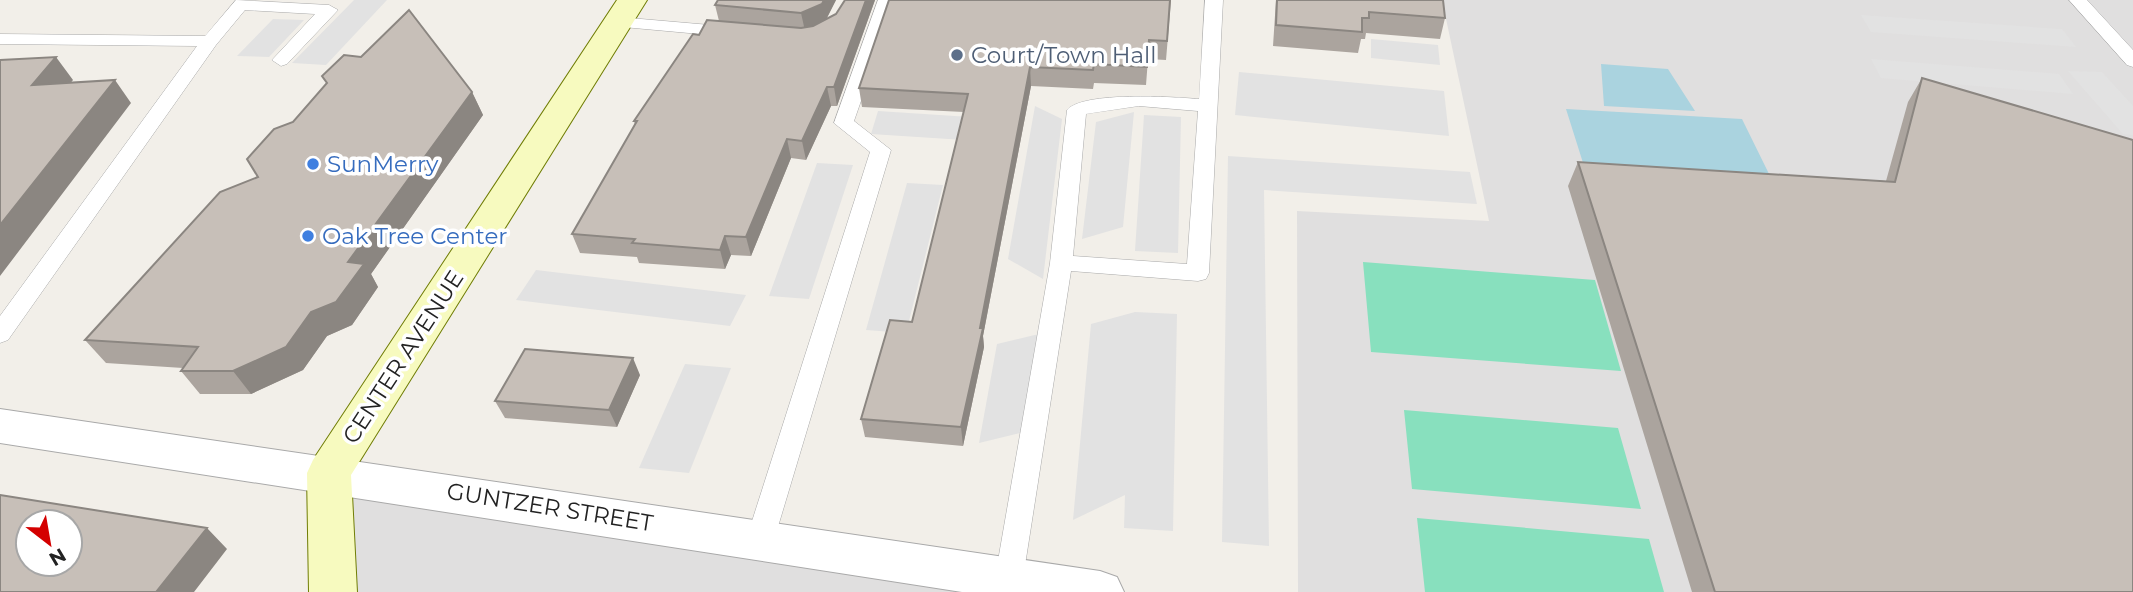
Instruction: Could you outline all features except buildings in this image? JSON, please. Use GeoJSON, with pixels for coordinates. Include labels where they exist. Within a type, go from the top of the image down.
{"type":"FeatureCollection","features":[{"type":"Feature","properties":{"kind":"main road","name":"CENTER AVENUE"},"geometry":{"type":"LineString","coordinates":[[330,473],[625,11]]}},
{"type":"Feature","properties":{"kind":"main road"},"geometry":{"type":"LineString","coordinates":[[330,473],[333,592]]}},
{"type":"Feature","properties":{"kind":"street","name":"GUNTZER STREET"},"geometry":{"type":"LineString","coordinates":[[0,426],[330,473],[1100,592]]}},
{"type":"Feature","properties":{"kind":"lane"},"geometry":{"type":"LineString","coordinates":[[760,540],[881,149],[844,123],[887,0]]}},
{"type":"Feature","properties":{"kind":"lane"},"geometry":{"type":"LineString","coordinates":[[1060,263],[1198,273],[1214,0]]}},
{"type":"Feature","properties":{"kind":"lane"},"geometry":{"type":"LineString","coordinates":[[2078,0],[2133,61]]}},
{"type":"Feature","properties":{"kind":"lane"},"geometry":{"type":"LineString","coordinates":[[0,334],[210,41],[243,3],[329,10],[281,60]]}},
{"type":"Feature","properties":{"kind":"lane"},"geometry":{"type":"LineString","coordinates":[[625,11],[752,34]]}},
{"type":"Feature","properties":{"kind":"lane"},"geometry":{"type":"LineString","coordinates":[[0,39],[210,41]]}},
{"type":"Feature","properties":{"kind":"lane"},"geometry":{"type":"LineString","coordinates":[[1009,578],[1060,263],[1077,110],[1139,100],[1208,106]]}},
{"type":"Feature","properties":{"kind":"shaded area"},"geometry":{"type":"Polygon","coordinates":[[[354,0],[387,0],[326,65],[292,63],[354,0]]]}},
{"type":"Feature","properties":{"kind":"shaded area"},"geometry":{"type":"Polygon","coordinates":[[[1442,0],[2133,0],[2133,592],[1298,592],[1297,211],[1489,221],[1442,0]]]}},
{"type":"Feature","properties":{"kind":"shaded area"},"geometry":{"type":"Polygon","coordinates":[[[1861,15],[2062,29],[2076,47],[1871,32],[1861,15]]]}},
{"type":"Feature","properties":{"kind":"shaded area"},"geometry":{"type":"Polygon","coordinates":[[[273,19],[304,20],[269,57],[237,56],[273,19]]]}},
{"type":"Feature","properties":{"kind":"shaded area"},"geometry":{"type":"Polygon","coordinates":[[[1371,39],[1438,45],[1440,65],[1371,58],[1371,39]]]}},
{"type":"Feature","properties":{"kind":"shaded area"},"geometry":{"type":"Polygon","coordinates":[[[1871,59],[2059,74],[2073,94],[1881,78],[1871,59]]]}},
{"type":"Feature","properties":{"kind":"shaded area"},"geometry":{"type":"Polygon","coordinates":[[[2068,71],[2102,72],[2133,106],[2133,135],[2123,134],[2068,71]]]}},
{"type":"Feature","properties":{"kind":"shaded area"},"geometry":{"type":"Polygon","coordinates":[[[1239,72],[1444,91],[1449,136],[1235,115],[1239,72]]]}},
{"type":"Feature","properties":{"kind":"shaded area"},"geometry":{"type":"Polygon","coordinates":[[[1035,106],[1062,119],[1043,279],[1008,259],[1035,106]]]}},
{"type":"Feature","properties":{"kind":"shaded area"},"geometry":{"type":"Polygon","coordinates":[[[878,111],[1001,119],[995,142],[871,134],[878,111]]]}},
{"type":"Feature","properties":{"kind":"shaded area"},"geometry":{"type":"Polygon","coordinates":[[[1134,112],[1123,227],[1082,239],[1096,122],[1134,112]]]}},
{"type":"Feature","properties":{"kind":"shaded area"},"geometry":{"type":"Polygon","coordinates":[[[1144,115],[1181,117],[1178,253],[1135,251],[1144,115]]]}},
{"type":"Feature","properties":{"kind":"shaded area"},"geometry":{"type":"Polygon","coordinates":[[[1228,156],[1470,172],[1477,204],[1264,190],[1269,546],[1222,542],[1228,156]]]}},
{"type":"Feature","properties":{"kind":"shaded area"},"geometry":{"type":"Polygon","coordinates":[[[817,163],[853,165],[809,299],[769,296],[817,163]]]}},
{"type":"Feature","properties":{"kind":"shaded area"},"geometry":{"type":"Polygon","coordinates":[[[907,183],[943,185],[906,333],[866,330],[907,183]]]}},
{"type":"Feature","properties":{"kind":"shaded area"},"geometry":{"type":"Polygon","coordinates":[[[536,270],[746,295],[730,326],[516,300],[536,270]]]}},
{"type":"Feature","properties":{"kind":"shaded area"},"geometry":{"type":"Polygon","coordinates":[[[1135,312],[1177,314],[1173,531],[1124,528],[1125,495],[1073,520],[1091,324],[1135,312]]]}},
{"type":"Feature","properties":{"kind":"shaded area"},"geometry":{"type":"Polygon","coordinates":[[[1043,333],[1028,431],[979,443],[997,344],[1043,333]]]}},
{"type":"Feature","properties":{"kind":"shaded area"},"geometry":{"type":"Polygon","coordinates":[[[685,364],[731,368],[689,473],[639,468],[685,364]]]}},
{"type":"Feature","properties":{"kind":"shaded area"},"geometry":{"type":"Polygon","coordinates":[[[329,473],[1100,592],[333,592],[329,473]]]}},
{"type":"Feature","properties":{"kind":"green space"},"geometry":{"type":"Polygon","coordinates":[[[1363,262],[1595,280],[1621,371],[1371,352],[1363,262]]]}},
{"type":"Feature","properties":{"kind":"green space"},"geometry":{"type":"Polygon","coordinates":[[[1404,410],[1618,428],[1641,509],[1412,489],[1404,410]]]}},
{"type":"Feature","properties":{"kind":"green space"},"geometry":{"type":"Polygon","coordinates":[[[1417,518],[1649,539],[1664,592],[1425,592],[1417,518]]]}},
{"type":"Feature","properties":{"kind":"water"},"geometry":{"type":"Polygon","coordinates":[[[1601,64],[1668,69],[1695,111],[1604,106],[1601,64]]]}},
{"type":"Feature","properties":{"kind":"water"},"geometry":{"type":"Polygon","coordinates":[[[1566,109],[1742,119],[1771,178],[1584,166],[1566,109]]]}},
{"type":"Feature","properties":{"kind":"place","name":"Court/Town Hall"},"geometry":{"type":"Point","coordinates":[957,55]}},
{"type":"Feature","properties":{"kind":"place","name":"SunMerry"},"geometry":{"type":"Point","coordinates":[313,164]}},
{"type":"Feature","properties":{"kind":"place","name":"Oak Tree Center"},"geometry":{"type":"Point","coordinates":[308,236]}}]}
